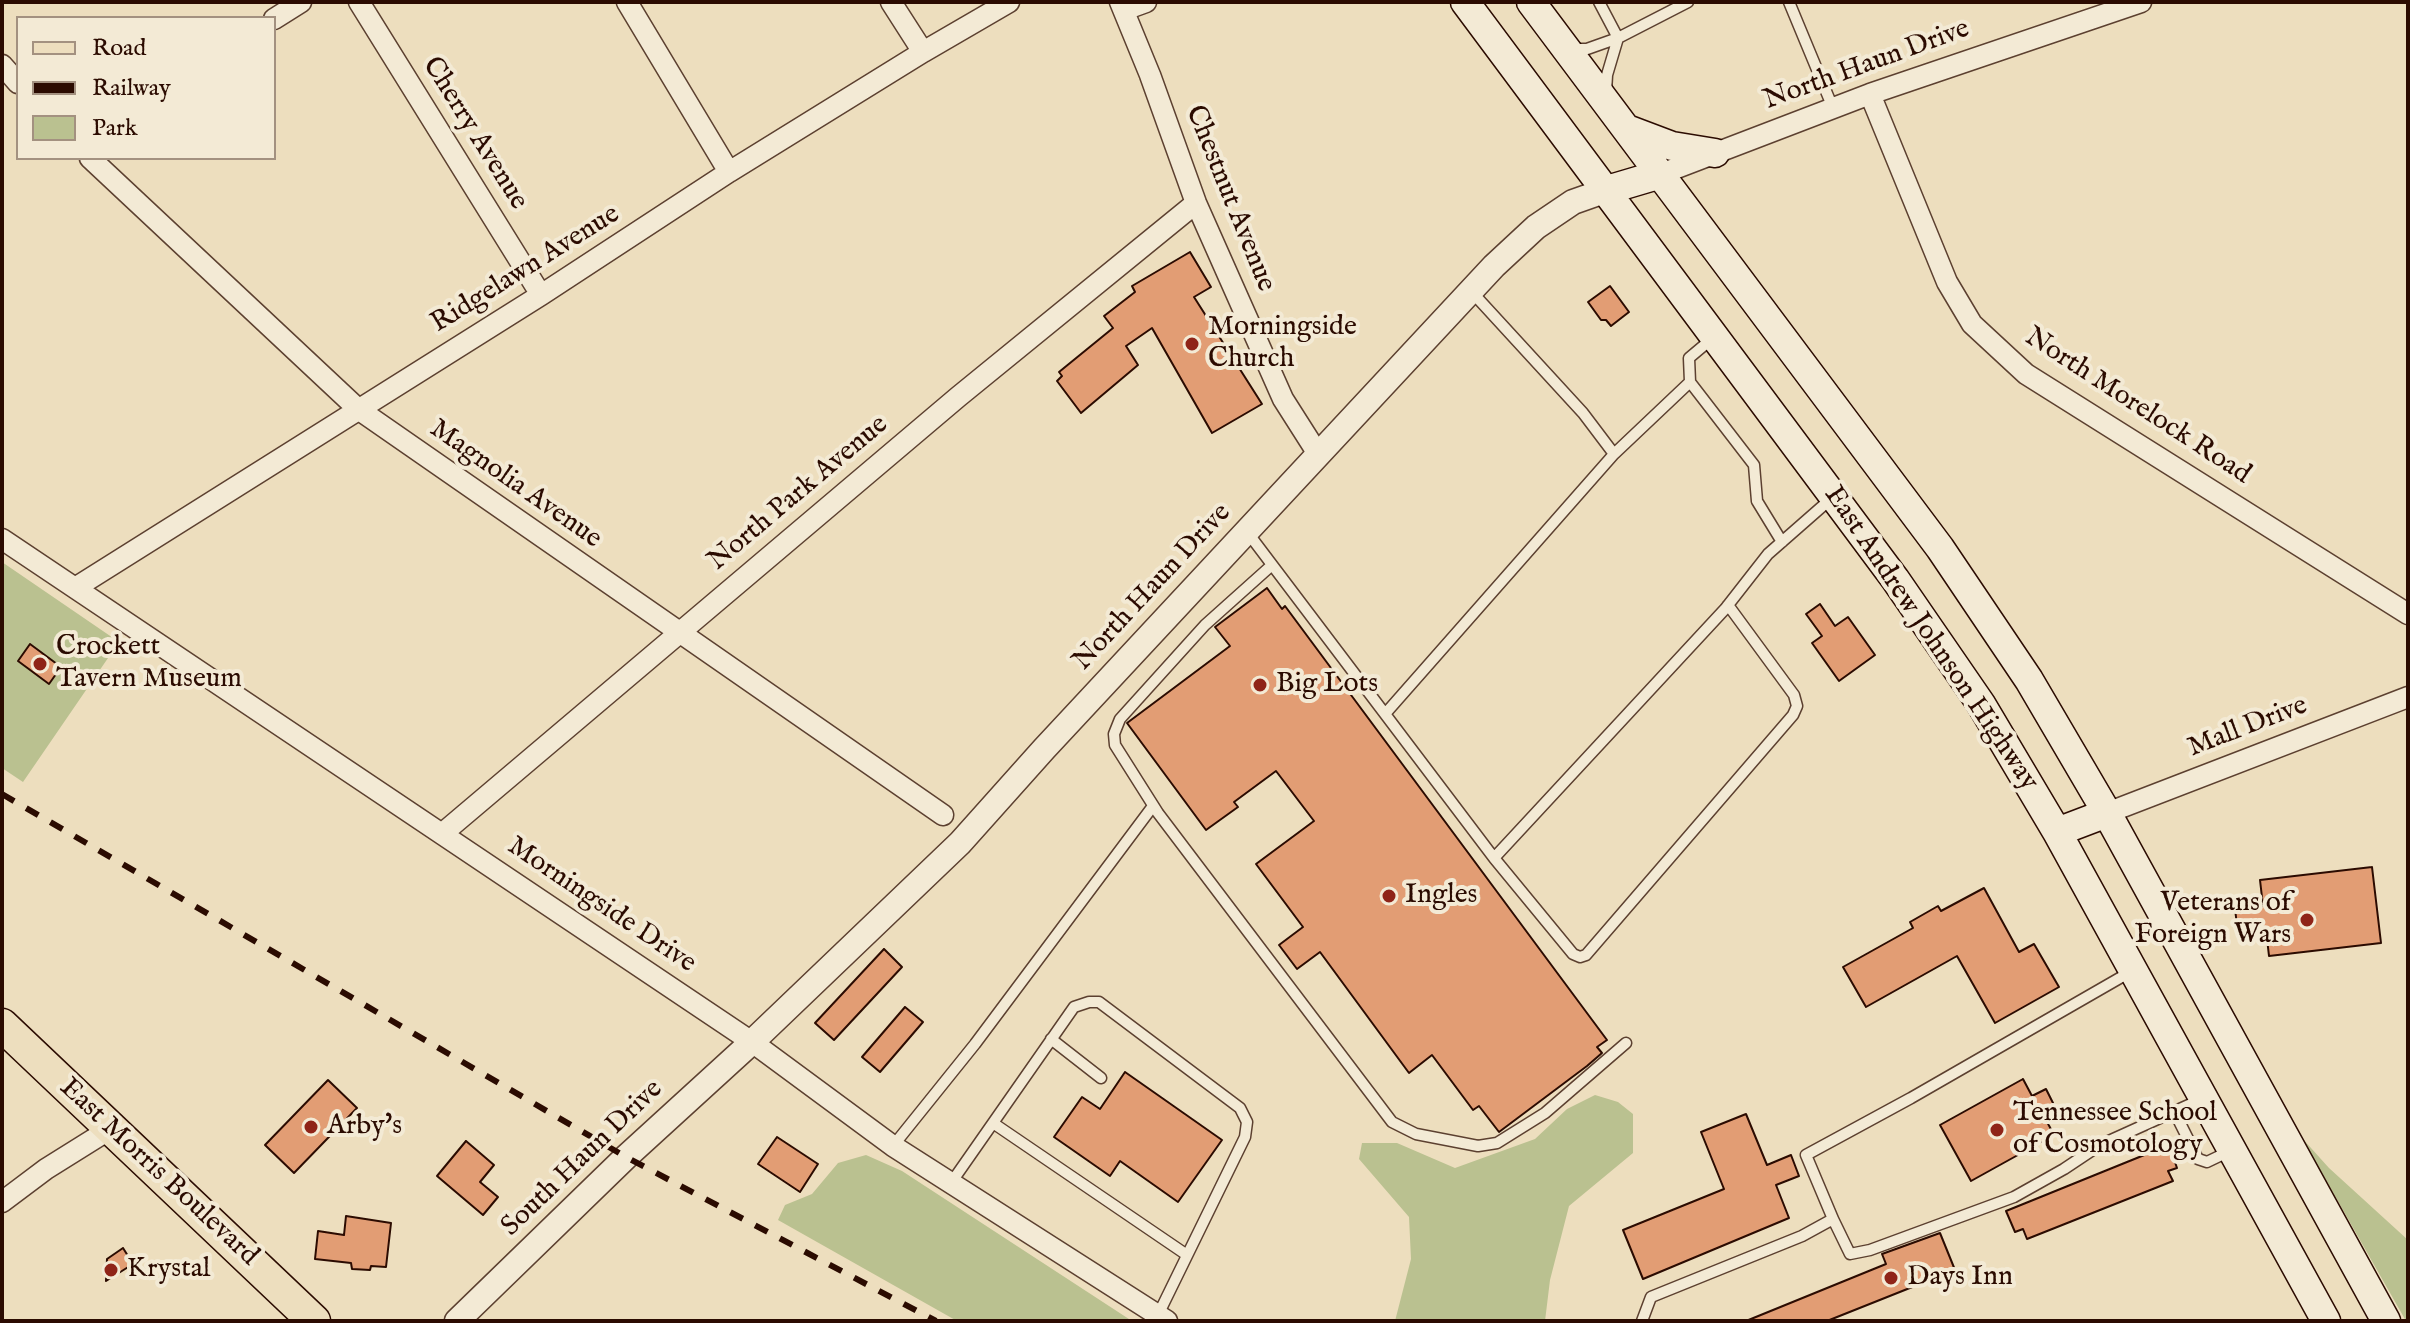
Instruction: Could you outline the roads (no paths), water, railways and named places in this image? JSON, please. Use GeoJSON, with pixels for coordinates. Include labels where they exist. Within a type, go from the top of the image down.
{"type":"FeatureCollection","features":[{"type":"Feature","properties":{"kind":"main road","name":"East Andrew Johnson Highway"},"geometry":{"type":"LineString","coordinates":[[1465,2],[1895,579],[1981,704],[2057,832],[2326,1321]]}},
{"type":"Feature","properties":{"kind":"main road","name":"East Andrew Johnson Highway"},"geometry":{"type":"LineString","coordinates":[[1531,2],[1940,548],[2029,680],[2107,813],[2386,1321]]}},
{"type":"Feature","properties":{"kind":"main road"},"geometry":{"type":"LineString","coordinates":[[1625,128],[1672,146],[1715,153]]}},
{"type":"Feature","properties":{"kind":"main road"},"geometry":{"type":"LineString","coordinates":[[1607,190],[1661,174]]}},
{"type":"Feature","properties":{"kind":"main road"},"geometry":{"type":"LineString","coordinates":[[2057,832],[2107,813]]}},
{"type":"Feature","properties":{"kind":"main road","name":"East Morris Boulevard"},"geometry":{"type":"LineString","coordinates":[[2,1025],[314,1321]]}},
{"type":"Feature","properties":{"kind":"street"},"geometry":{"type":"LineString","coordinates":[[276,18],[301,2]]}},
{"type":"Feature","properties":{"kind":"street","name":"Cherry Avenue"},"geometry":{"type":"LineString","coordinates":[[359,2],[541,295]]}},
{"type":"Feature","properties":{"kind":"street"},"geometry":{"type":"LineString","coordinates":[[627,2],[729,172]]}},
{"type":"Feature","properties":{"kind":"street"},"geometry":{"type":"LineString","coordinates":[[891,2],[923,52]]}},
{"type":"Feature","properties":{"kind":"street","name":"Ridgelawn Avenue"},"geometry":{"type":"LineString","coordinates":[[75,588],[541,295],[729,172],[1009,2]]}},
{"type":"Feature","properties":{"kind":"street"},"geometry":{"type":"LineString","coordinates":[[1122,6],[1146,2]]}},
{"type":"Feature","properties":{"kind":"street","name":"North Haun Drive"},"geometry":{"type":"LineString","coordinates":[[1661,174],[1870,94],[2141,2]]}},
{"type":"Feature","properties":{"kind":"street","name":"Chestnut Avenue"},"geometry":{"type":"LineString","coordinates":[[1122,6],[1196,203],[1283,399],[1318,454]]}},
{"type":"Feature","properties":{"kind":"street"},"geometry":{"type":"LineString","coordinates":[[2,65],[16,81]]}},
{"type":"Feature","properties":{"kind":"street","name":"North Morelock Road"},"geometry":{"type":"LineString","coordinates":[[1870,94],[1947,282],[1972,324],[2026,374],[2408,614]]}},
{"type":"Feature","properties":{"kind":"street","name":"Magnolia Avenue"},"geometry":{"type":"LineString","coordinates":[[92,160],[358,409],[943,815]]}},
{"type":"Feature","properties":{"kind":"street","name":"North Haun Drive"},"geometry":{"type":"LineString","coordinates":[[752,1042],[960,843],[1471,291],[1536,227],[1573,202],[1607,190]]}},
{"type":"Feature","properties":{"kind":"street","name":"North Park Avenue"},"geometry":{"type":"LineString","coordinates":[[443,833],[946,407],[1196,203]]}},
{"type":"Feature","properties":{"kind":"street","name":"Morningside Drive"},"geometry":{"type":"LineString","coordinates":[[2,539],[752,1042],[893,1146],[1162,1318]]}},
{"type":"Feature","properties":{"kind":"street","name":"Mall Drive"},"geometry":{"type":"LineString","coordinates":[[2107,813],[2408,697]]}},
{"type":"Feature","properties":{"kind":"street","name":"South Haun Drive"},"geometry":{"type":"LineString","coordinates":[[457,1321],[626,1157],[752,1042]]}},
{"type":"Feature","properties":{"kind":"street"},"geometry":{"type":"LineString","coordinates":[[2,1202],[46,1169],[110,1129]]}},
{"type":"Feature","properties":{"kind":"lane"},"geometry":{"type":"LineString","coordinates":[[1599,2],[1618,38],[1607,75],[1606,102]]}},
{"type":"Feature","properties":{"kind":"lane"},"geometry":{"type":"LineString","coordinates":[[1565,47],[1587,49],[1618,38],[1688,2]]}},
{"type":"Feature","properties":{"kind":"lane"},"geometry":{"type":"LineString","coordinates":[[1789,2],[1833,108]]}},
{"type":"Feature","properties":{"kind":"lane"},"geometry":{"type":"LineString","coordinates":[[1471,291],[1583,413],[1614,454]]}},
{"type":"Feature","properties":{"kind":"lane"},"geometry":{"type":"LineString","coordinates":[[1715,336],[1689,358],[1690,382],[1754,465],[1757,501],[1782,542]]}},
{"type":"Feature","properties":{"kind":"lane"},"geometry":{"type":"LineString","coordinates":[[1385,714],[1614,454],[1690,382]]}},
{"type":"Feature","properties":{"kind":"lane"},"geometry":{"type":"LineString","coordinates":[[1494,858],[1728,605],[1768,554],[1834,497]]}},
{"type":"Feature","properties":{"kind":"lane"},"geometry":{"type":"LineString","coordinates":[[1246,532],[1494,858],[1573,954],[1580,957],[1586,955],[1793,715],[1797,706],[1794,695],[1728,605]]}},
{"type":"Feature","properties":{"kind":"lane"},"geometry":{"type":"LineString","coordinates":[[1272,565],[1205,625],[1120,719],[1114,734],[1115,745],[1153,806],[1392,1122],[1416,1134],[1478,1146],[1497,1143],[1545,1113],[1626,1043]]}},
{"type":"Feature","properties":{"kind":"lane"},"geometry":{"type":"LineString","coordinates":[[893,1146],[975,1044],[1153,806]]}},
{"type":"Feature","properties":{"kind":"lane"},"geometry":{"type":"LineString","coordinates":[[2133,970],[1806,1155],[1850,1254],[1870,1250],[2014,1197],[2100,1145],[2203,1098]]}},
{"type":"Feature","properties":{"kind":"lane"},"geometry":{"type":"LineString","coordinates":[[951,1183],[1074,1007],[1099,1002],[1240,1108],[1247,1122],[1245,1137],[1187,1255],[1162,1318]]}},
{"type":"Feature","properties":{"kind":"lane"},"geometry":{"type":"LineString","coordinates":[[1051,1039],[1101,1078]]}},
{"type":"Feature","properties":{"kind":"lane"},"geometry":{"type":"LineString","coordinates":[[2174,1111],[2198,1159],[2207,1162],[2232,1150]]}},
{"type":"Feature","properties":{"kind":"lane"},"geometry":{"type":"LineString","coordinates":[[993,1123],[1187,1255]]}},
{"type":"Feature","properties":{"kind":"lane"},"geometry":{"type":"LineString","coordinates":[[1642,1321],[1651,1297],[1802,1236],[1833,1219]]}},
{"type":"Feature","properties":{"kind":"railway"},"geometry":{"type":"LineString","coordinates":[[2,794],[626,1157],[936,1321]]}},
{"type":"Feature","properties":{"kind":"place","name":"Morningside Church"},"geometry":{"type":"Point","coordinates":[1192,344]}},
{"type":"Feature","properties":{"kind":"place","name":"Crockett Tavern Museum"},"geometry":{"type":"Point","coordinates":[40,664]}},
{"type":"Feature","properties":{"kind":"place","name":"Big Lots"},"geometry":{"type":"Point","coordinates":[1260,685]}},
{"type":"Feature","properties":{"kind":"place","name":"Ingles"},"geometry":{"type":"Point","coordinates":[1389,896]}},
{"type":"Feature","properties":{"kind":"place","name":"Veterans of Foreign Wars"},"geometry":{"type":"Point","coordinates":[2307,920]}},
{"type":"Feature","properties":{"kind":"place","name":"Arby's"},"geometry":{"type":"Point","coordinates":[311,1127]}},
{"type":"Feature","properties":{"kind":"place","name":"Tennessee School of Cosmotology"},"geometry":{"type":"Point","coordinates":[1997,1130]}},
{"type":"Feature","properties":{"kind":"place","name":"Krystal"},"geometry":{"type":"Point","coordinates":[111,1270]}},
{"type":"Feature","properties":{"kind":"place","name":"Days Inn"},"geometry":{"type":"Point","coordinates":[1891,1278]}}]}
